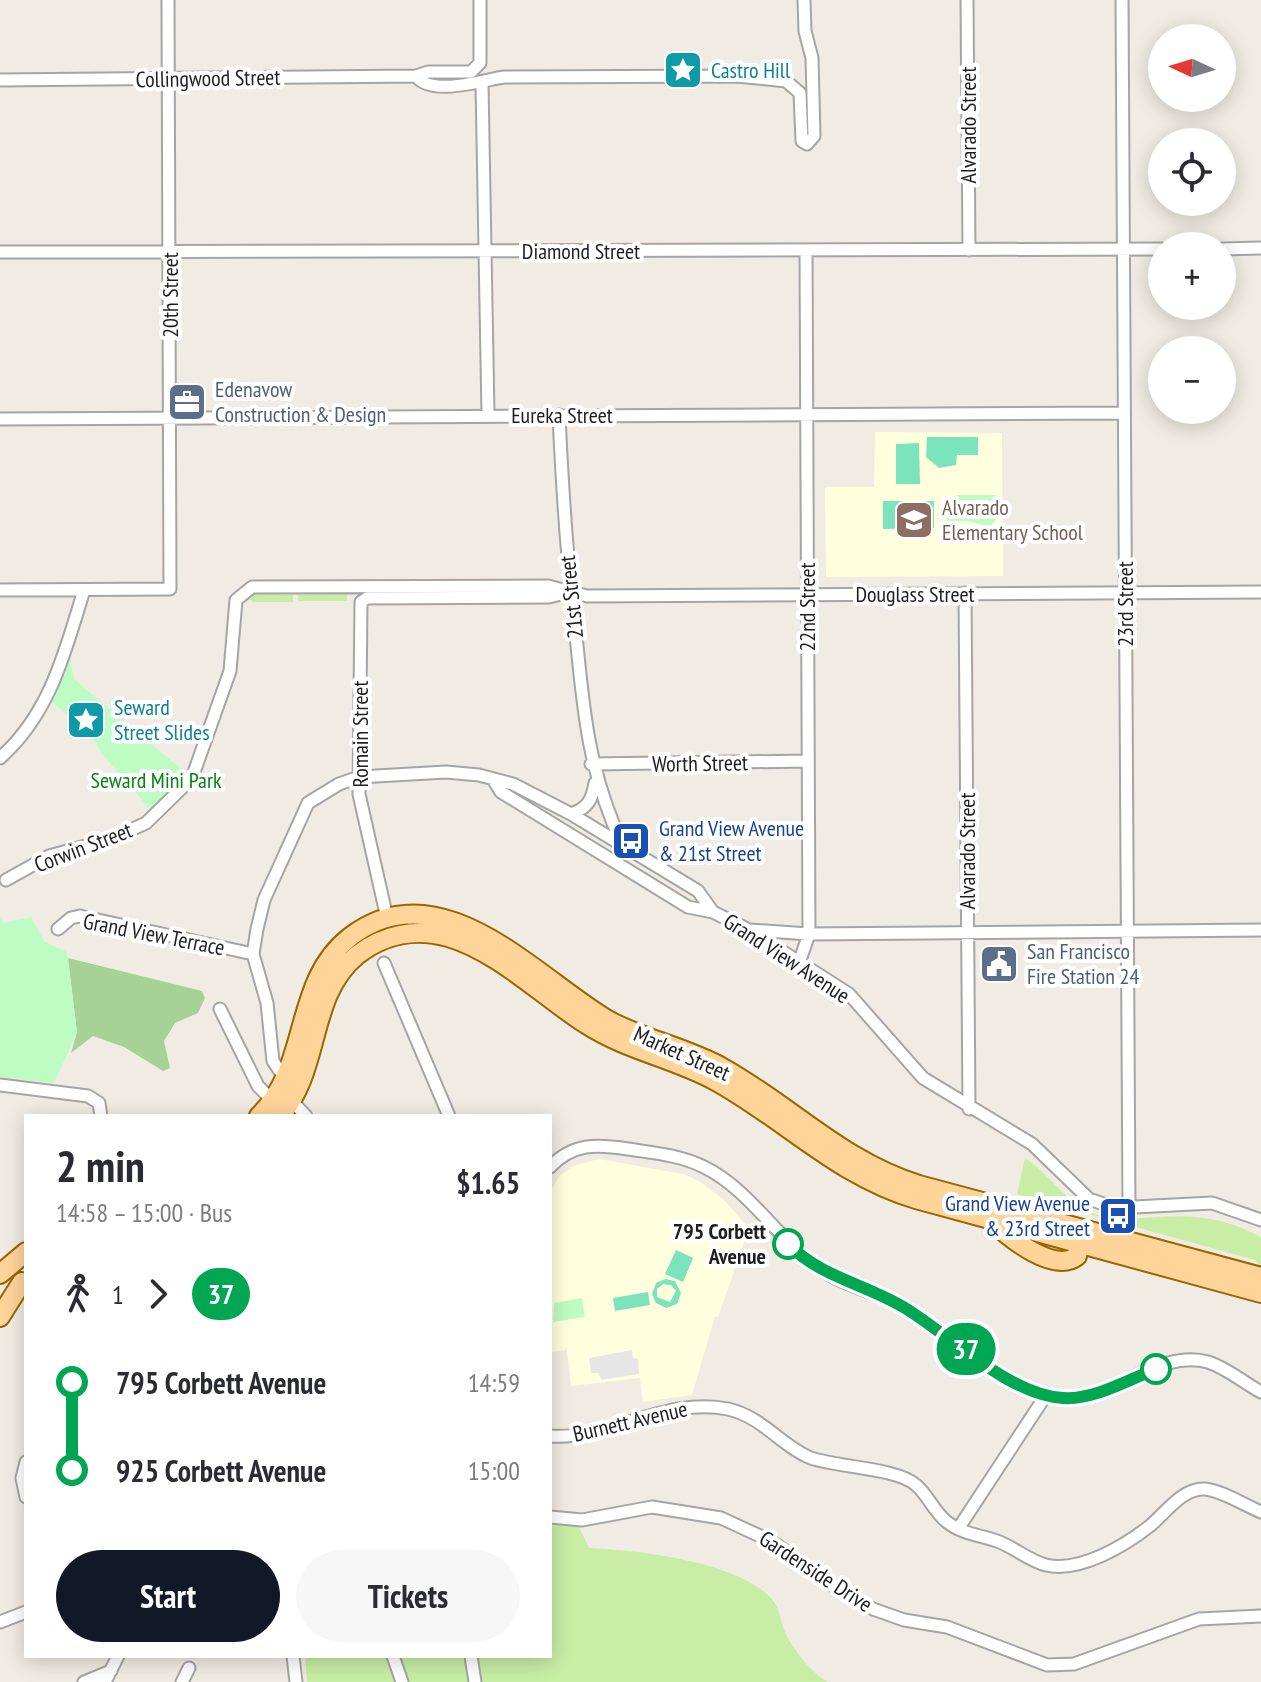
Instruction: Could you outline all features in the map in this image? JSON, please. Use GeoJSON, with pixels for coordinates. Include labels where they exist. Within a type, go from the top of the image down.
{"type":"FeatureCollection","features":[{"type":"Feature","properties":{"kind":"main road","name":"Market Street"},"geometry":{"type":"LineString","coordinates":[[282,1106],[309,997],[326,962],[352,936],[387,918],[429,916],[478,932],[610,1021],[721,1067],[875,1169],[1261,1293]]}},
{"type":"Feature","properties":{"kind":"main road","name":"Market Street"},"geometry":{"type":"LineString","coordinates":[[264,1114],[282,1106],[310,1060],[323,1003],[341,973],[363,951],[384,939],[406,933],[437,935],[482,952],[603,1034],[714,1080],[868,1183],[990,1219],[1020,1246],[1053,1259],[1073,1260],[1078,1235]]}},
{"type":"Feature","properties":{"kind":"main road","name":"Market Street"},"geometry":{"type":"LineString","coordinates":[[1078,1235],[1261,1277]]}},
{"type":"Feature","properties":{"kind":"main road"},"geometry":{"type":"LineString","coordinates":[[0,1274],[24,1254]]}},
{"type":"Feature","properties":{"kind":"main road"},"geometry":{"type":"LineString","coordinates":[[0,1302],[24,1280]]}},
{"type":"Feature","properties":{"kind":"main road"},"geometry":{"type":"LineString","coordinates":[[0,1317],[24,1280]]}},
{"type":"Feature","properties":{"kind":"street","name":"20th Street"},"geometry":{"type":"LineString","coordinates":[[84,590],[170,589],[168,0]]}},
{"type":"Feature","properties":{"kind":"street","name":"Collingwood Street"},"geometry":{"type":"LineString","coordinates":[[0,80],[416,76],[477,70],[480,0]]}},
{"type":"Feature","properties":{"kind":"street","name":"Collingwood Street"},"geometry":{"type":"LineString","coordinates":[[416,76],[428,85],[482,84],[504,77],[718,75],[786,81],[797,87],[801,100],[802,141],[807,144],[814,136],[814,122],[812,58],[805,31],[804,0]]}},
{"type":"Feature","properties":{"kind":"street","name":"Alvarado Street"},"geometry":{"type":"LineString","coordinates":[[967,0],[969,250]]}},
{"type":"Feature","properties":{"kind":"street","name":"23rd Street"},"geometry":{"type":"LineString","coordinates":[[1122,0],[1129,1208]]}},
{"type":"Feature","properties":{"kind":"street"},"geometry":{"type":"LineString","coordinates":[[482,84],[488,415]]}},
{"type":"Feature","properties":{"kind":"street"},"geometry":{"type":"LineString","coordinates":[[1236,249],[1261,248]]}},
{"type":"Feature","properties":{"kind":"street","name":"Diamond Street"},"geometry":{"type":"LineString","coordinates":[[0,252],[1148,249]]}},
{"type":"Feature","properties":{"kind":"street","name":"22nd Street"},"geometry":{"type":"LineString","coordinates":[[799,963],[809,934],[806,250]]}},
{"type":"Feature","properties":{"kind":"street","name":"Eureka Street"},"geometry":{"type":"LineString","coordinates":[[0,419],[1124,413]]}},
{"type":"Feature","properties":{"kind":"street","name":"21st Street"},"geometry":{"type":"LineString","coordinates":[[559,415],[570,593],[582,713],[591,764],[621,843]]}},
{"type":"Feature","properties":{"kind":"street","name":"Douglass Street"},"geometry":{"type":"LineString","coordinates":[[241,594],[252,587],[365,585],[548,586],[587,596],[1261,592]]}},
{"type":"Feature","properties":{"kind":"street"},"geometry":{"type":"LineString","coordinates":[[0,590],[84,590],[48,696],[24,737],[0,758]]}},
{"type":"Feature","properties":{"kind":"street","name":"Douglass Street"},"geometry":{"type":"LineString","coordinates":[[367,598],[549,597],[570,593]]}},
{"type":"Feature","properties":{"kind":"street","name":"Alvarado Street"},"geometry":{"type":"LineString","coordinates":[[965,593],[969,1109]]}},
{"type":"Feature","properties":{"kind":"street","name":"Corwin Street"},"geometry":{"type":"LineString","coordinates":[[6,880],[49,856],[111,839],[146,823],[192,778],[230,671],[236,600],[241,594]]}},
{"type":"Feature","properties":{"kind":"street","name":"Romain Street"},"geometry":{"type":"LineString","coordinates":[[367,598],[361,602],[359,777],[387,918]]}},
{"type":"Feature","properties":{"kind":"street","name":"Worth Street"},"geometry":{"type":"LineString","coordinates":[[591,764],[808,761]]}},
{"type":"Feature","properties":{"kind":"street","name":"Grand View Avenue"},"geometry":{"type":"LineString","coordinates":[[286,1081],[273,1061],[267,1003],[253,954],[264,900],[308,803],[359,777],[446,772],[513,784],[571,814],[698,891],[713,912]]}},
{"type":"Feature","properties":{"kind":"street"},"geometry":{"type":"LineString","coordinates":[[571,814],[584,809],[593,798],[596,778]]}},
{"type":"Feature","properties":{"kind":"street","name":"Grand View Avenue"},"geometry":{"type":"LineString","coordinates":[[493,779],[501,792],[688,907],[713,912],[749,930],[849,994],[923,1078],[969,1109],[1032,1144],[1089,1199],[1115,1208],[1212,1203],[1261,1220]]}},
{"type":"Feature","properties":{"kind":"street","name":"Grand View Terrace"},"geometry":{"type":"LineString","coordinates":[[58,929],[71,918],[80,916],[253,954]]}},
{"type":"Feature","properties":{"kind":"street"},"geometry":{"type":"LineString","coordinates":[[749,930],[809,934],[1261,930]]}},
{"type":"Feature","properties":{"kind":"street"},"geometry":{"type":"LineString","coordinates":[[384,963],[448,1114]]}},
{"type":"Feature","properties":{"kind":"street"},"geometry":{"type":"LineString","coordinates":[[220,1009],[258,1086],[282,1106],[301,1114]]}},
{"type":"Feature","properties":{"kind":"street"},"geometry":{"type":"LineString","coordinates":[[0,1085],[88,1096],[96,1100],[101,1114]]}},
{"type":"Feature","properties":{"kind":"street"},"geometry":{"type":"LineString","coordinates":[[552,1165],[572,1149],[594,1145],[680,1157],[707,1168],[733,1187],[803,1260],[835,1278],[903,1307],[1023,1388],[1066,1398],[1098,1392],[1171,1363],[1196,1361],[1217,1366],[1261,1392]]}},
{"type":"Feature","properties":{"kind":"street"},"geometry":{"type":"LineString","coordinates":[[958,1529],[1046,1395]]}},
{"type":"Feature","properties":{"kind":"street","name":"Burnett Avenue"},"geometry":{"type":"LineString","coordinates":[[552,1436],[593,1432],[675,1408],[729,1409],[761,1423],[810,1457],[863,1467],[914,1482],[945,1521],[958,1529],[998,1541],[1045,1565],[1066,1566],[1106,1553],[1148,1527],[1190,1491],[1206,1489],[1261,1512]]}},
{"type":"Feature","properties":{"kind":"street","name":"Gardenside Drive"},"geometry":{"type":"LineString","coordinates":[[552,1517],[582,1520],[652,1507],[721,1518],[773,1542],[837,1589],[873,1609],[899,1619],[947,1627],[1047,1665],[1074,1664],[1199,1619],[1261,1616]]}},
{"type":"Feature","properties":{"kind":"street"},"geometry":{"type":"LineString","coordinates":[[0,1622],[24,1613]]}},
{"type":"Feature","properties":{"kind":"street"},"geometry":{"type":"LineString","coordinates":[[84,1682],[108,1676],[117,1658]]}},
{"type":"Feature","properties":{"kind":"street"},"geometry":{"type":"LineString","coordinates":[[293,1658],[296,1682]]}},
{"type":"Feature","properties":{"kind":"street"},"geometry":{"type":"LineString","coordinates":[[394,1658],[402,1682]]}},
{"type":"Feature","properties":{"kind":"street"},"geometry":{"type":"LineString","coordinates":[[471,1658],[475,1682]]}},
{"type":"Feature","properties":{"kind":"street"},"geometry":{"type":"LineString","coordinates":[[182,1682],[189,1668]]}},
{"type":"Feature","properties":{"kind":"shaded area","name":"Alvarado Elementary School"},"geometry":{"type":"Polygon","coordinates":[[[875,432],[1002,433],[1003,576],[826,577],[825,487],[874,487],[875,432]]]}},
{"type":"Feature","properties":{"kind":"shaded area"},"geometry":{"type":"Polygon","coordinates":[[[599,1159],[683,1174],[699,1181],[724,1200],[749,1228],[718,1317],[715,1316],[692,1395],[643,1402],[640,1378],[571,1386],[567,1350],[552,1352],[552,1189],[559,1176],[573,1166],[599,1159]]]}},
{"type":"Feature","properties":{"kind":"shaded area"},"geometry":{"type":"Polygon","coordinates":[[[632,1350],[633,1358],[638,1359],[639,1374],[601,1380],[599,1373],[591,1373],[589,1358],[632,1350]]]}},
{"type":"Feature","properties":{"kind":"green space"},"geometry":{"type":"Polygon","coordinates":[[[927,437],[978,437],[978,455],[957,455],[956,465],[939,468],[926,457],[927,437]]]}},
{"type":"Feature","properties":{"kind":"green space"},"geometry":{"type":"Polygon","coordinates":[[[919,443],[920,484],[896,484],[896,444],[919,443]]]}},
{"type":"Feature","properties":{"kind":"green space"},"geometry":{"type":"Polygon","coordinates":[[[957,495],[995,495],[999,498],[998,517],[990,527],[968,521],[947,521],[945,500],[954,500],[957,495]]]}},
{"type":"Feature","properties":{"kind":"green space"},"geometry":{"type":"Polygon","coordinates":[[[883,501],[934,501],[934,528],[883,529],[883,501]]]}},
{"type":"Feature","properties":{"kind":"green space"},"geometry":{"type":"Polygon","coordinates":[[[255,594],[293,595],[293,602],[253,602],[247,597],[255,594]]]}},
{"type":"Feature","properties":{"kind":"green space"},"geometry":{"type":"Polygon","coordinates":[[[347,594],[347,601],[298,601],[298,595],[347,594]]]}},
{"type":"Feature","properties":{"kind":"green space","name":"Seward Mini Park"},"geometry":{"type":"Polygon","coordinates":[[[64,657],[70,659],[74,679],[192,778],[156,816],[102,754],[90,733],[47,698],[64,657]]]}},
{"type":"Feature","properties":{"kind":"green space"},"geometry":{"type":"Polygon","coordinates":[[[0,917],[3,923],[31,917],[45,942],[67,952],[77,1032],[54,1083],[0,1077],[0,917]]]}},
{"type":"Feature","properties":{"kind":"green space"},"geometry":{"type":"Polygon","coordinates":[[[68,958],[202,991],[205,998],[198,1013],[175,1023],[164,1041],[170,1068],[163,1071],[124,1047],[93,1036],[71,1053],[77,1032],[68,958]]]}},
{"type":"Feature","properties":{"kind":"green space"},"geometry":{"type":"Polygon","coordinates":[[[1025,1158],[1068,1197],[1098,1215],[1120,1219],[1199,1217],[1249,1231],[1261,1237],[1261,1266],[1255,1260],[1017,1194],[1025,1158]]]}},
{"type":"Feature","properties":{"kind":"green space"},"geometry":{"type":"Polygon","coordinates":[[[676,1250],[693,1258],[683,1282],[665,1274],[676,1250]]]}},
{"type":"Feature","properties":{"kind":"green space"},"geometry":{"type":"Polygon","coordinates":[[[665,1279],[675,1281],[681,1293],[677,1304],[666,1308],[656,1303],[652,1294],[656,1283],[665,1279]],[[663,1284],[657,1289],[657,1297],[670,1302],[676,1291],[671,1285],[663,1284]]]}},
{"type":"Feature","properties":{"kind":"green space"},"geometry":{"type":"Polygon","coordinates":[[[648,1292],[650,1305],[615,1311],[613,1298],[648,1292]]]}},
{"type":"Feature","properties":{"kind":"green space"},"geometry":{"type":"Polygon","coordinates":[[[582,1298],[585,1317],[553,1322],[554,1303],[582,1298]]]}},
{"type":"Feature","properties":{"kind":"green space"},"geometry":{"type":"Polygon","coordinates":[[[577,1523],[589,1548],[661,1555],[688,1561],[739,1577],[760,1588],[776,1605],[785,1632],[798,1653],[828,1682],[307,1682],[305,1658],[552,1658],[552,1526],[577,1523]]]}},
{"type":"Feature","properties":{"kind":"bus line","name":"37"},"geometry":{"type":"LineString","coordinates":[[788,1244],[803,1260],[835,1278],[903,1307],[1033,1392],[1066,1398],[1098,1392],[1156,1369]]}},
{"type":"Feature","properties":{"kind":"place","name":"Castro Hill"},"geometry":{"type":"Point","coordinates":[683,70]}},
{"type":"Feature","properties":{"kind":"place","name":"Edenavow Construction & Design"},"geometry":{"type":"Point","coordinates":[187,402]}},
{"type":"Feature","properties":{"kind":"place","name":"Alvarado Elementary School"},"geometry":{"type":"Point","coordinates":[914,520]}},
{"type":"Feature","properties":{"kind":"place","name":"Seward Street Slides"},"geometry":{"type":"Point","coordinates":[86,720]}},
{"type":"Feature","properties":{"kind":"place","name":"Grand View Avenue & 21st Street"},"geometry":{"type":"Point","coordinates":[631,841]}},
{"type":"Feature","properties":{"kind":"place","name":"San Francisco Fire Station 24"},"geometry":{"type":"Point","coordinates":[999,964]}},
{"type":"Feature","properties":{"kind":"place","name":"Grand View Avenue & 23rd Street"},"geometry":{"type":"Point","coordinates":[1118,1216]}},
{"type":"Feature","properties":{"kind":"place","name":"795 Corbett Avenue"},"geometry":{"type":"Point","coordinates":[788,1244]}}]}
